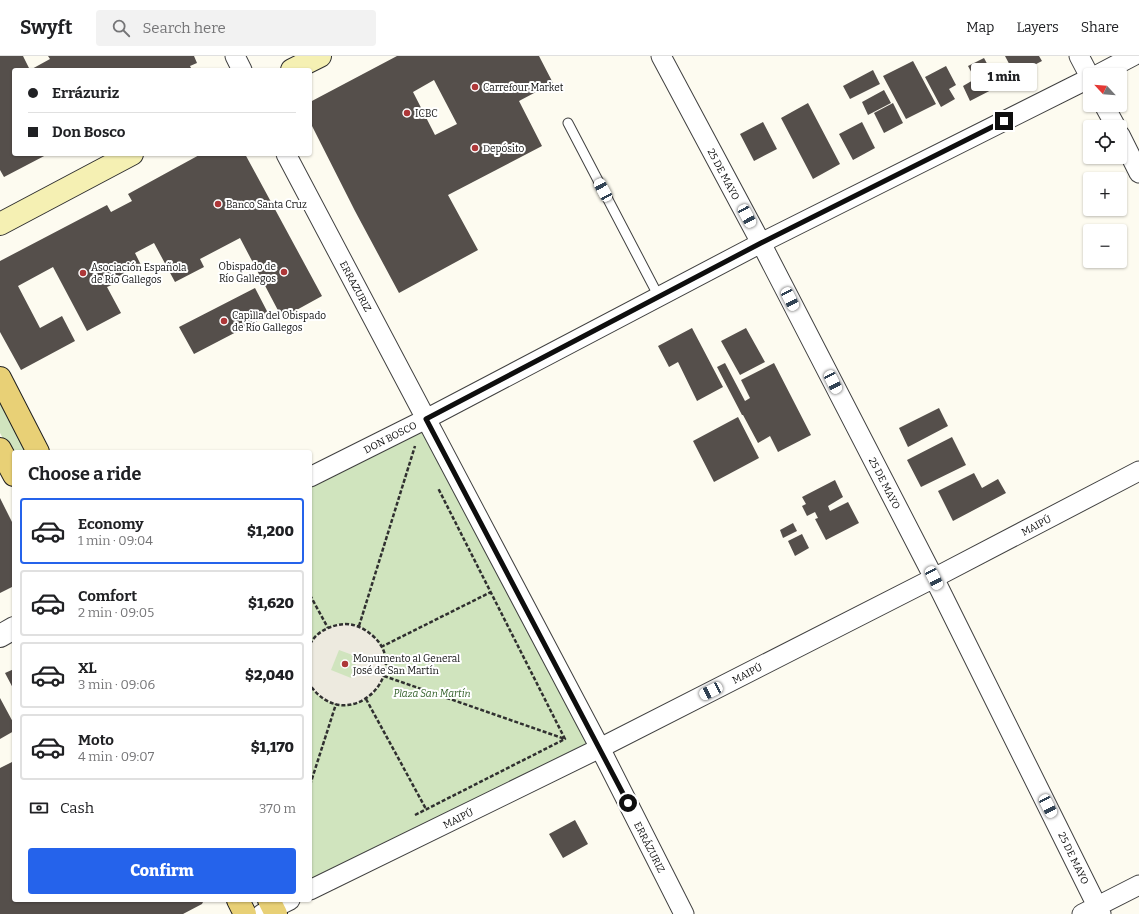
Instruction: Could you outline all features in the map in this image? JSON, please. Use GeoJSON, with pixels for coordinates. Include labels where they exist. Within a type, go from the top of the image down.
{"type":"FeatureCollection","features":[{"type":"Feature","properties":{"kind":"main road"},"geometry":{"type":"LineString","coordinates":[[296,68],[320,56]]}},
{"type":"Feature","properties":{"kind":"main road"},"geometry":{"type":"LineString","coordinates":[[0,224],[128,156]]}},
{"type":"Feature","properties":{"kind":"main road"},"geometry":{"type":"LineString","coordinates":[[0,378],[37,450]]}},
{"type":"Feature","properties":{"kind":"main road"},"geometry":{"type":"LineString","coordinates":[[0,449],[12,471]]}},
{"type":"Feature","properties":{"kind":"main road"},"geometry":{"type":"LineString","coordinates":[[239,902],[245,914]]}},
{"type":"Feature","properties":{"kind":"street"},"geometry":{"type":"LineString","coordinates":[[235,56],[241,68]]}},
{"type":"Feature","properties":{"kind":"street","name":"25 DE MAYO"},"geometry":{"type":"LineString","coordinates":[[660,56],[761,243],[934,578],[1094,911]]}},
{"type":"Feature","properties":{"kind":"street"},"geometry":{"type":"LineString","coordinates":[[1079,56],[1085,68]]}},
{"type":"Feature","properties":{"kind":"street"},"geometry":{"type":"LineString","coordinates":[[1110,68],[1133,56]]}},
{"type":"Feature","properties":{"kind":"street","name":"DON BOSCO"},"geometry":{"type":"LineString","coordinates":[[312,476],[426,419],[761,243],[1083,82]]}},
{"type":"Feature","properties":{"kind":"street"},"geometry":{"type":"LineString","coordinates":[[1127,150],[1139,173]]}},
{"type":"Feature","properties":{"kind":"street","name":"ERRAZURIZ"},"geometry":{"type":"LineString","coordinates":[[287,156],[426,419]]}},
{"type":"Feature","properties":{"kind":"street","name":"ERRÁZURIZ"},"geometry":{"type":"LineString","coordinates":[[426,419],[600,748],[684,914]]}},
{"type":"Feature","properties":{"kind":"street","name":"MAIPÚ"},"geometry":{"type":"LineString","coordinates":[[312,889],[600,748],[934,578],[1139,471]]}},
{"type":"Feature","properties":{"kind":"street"},"geometry":{"type":"LineString","coordinates":[[0,636],[12,629]]}},
{"type":"Feature","properties":{"kind":"street"},"geometry":{"type":"LineString","coordinates":[[1094,911],[1139,885]]}},
{"type":"Feature","properties":{"kind":"lane"},"geometry":{"type":"LineString","coordinates":[[568,123],[659,296]]}},
{"type":"Feature","properties":{"kind":"path"},"geometry":{"type":"LineString","coordinates":[[359,626],[416,443],[420,450]]}},
{"type":"Feature","properties":{"kind":"path"},"geometry":{"type":"LineString","coordinates":[[437,486],[565,739]]}},
{"type":"Feature","properties":{"kind":"path"},"geometry":{"type":"LineString","coordinates":[[381,647],[491,592]]}},
{"type":"Feature","properties":{"kind":"path"},"geometry":{"type":"LineString","coordinates":[[312,599],[328,628]]}},
{"type":"Feature","properties":{"kind":"path"},"geometry":{"type":"LineString","coordinates":[[312,642],[319,633],[338,624],[359,626],[376,638],[381,647],[385,661],[384,676],[380,685],[374,693],[366,699],[356,703],[346,705],[336,704],[325,700],[312,688]]}},
{"type":"Feature","properties":{"kind":"path"},"geometry":{"type":"LineString","coordinates":[[384,676],[565,739]]}},
{"type":"Feature","properties":{"kind":"path"},"geometry":{"type":"LineString","coordinates":[[366,699],[426,809]]}},
{"type":"Feature","properties":{"kind":"path"},"geometry":{"type":"LineString","coordinates":[[312,779],[336,704]]}},
{"type":"Feature","properties":{"kind":"path"},"geometry":{"type":"LineString","coordinates":[[412,816],[565,739]]}},
{"type":"Feature","properties":{"kind":"green space"},"geometry":{"type":"Polygon","coordinates":[[[0,395],[29,450],[12,450],[12,455],[0,433],[0,395]]]}},
{"type":"Feature","properties":{"kind":"green space","name":"Plaza San Martín"},"geometry":{"type":"Polygon","coordinates":[[[426,419],[600,748],[312,889],[312,476],[426,419]]]}},
{"type":"Feature","properties":{"kind":"shaded area"},"geometry":{"type":"Polygon","coordinates":[[[338,624],[349,624],[359,626],[376,638],[384,656],[385,666],[384,676],[374,693],[357,703],[346,705],[336,704],[325,700],[315,693],[312,688],[312,642],[319,633],[338,624]],[[339,650],[331,670],[351,678],[358,657],[339,650]]]}},
{"type":"Feature","properties":{"kind":"building"},"geometry":{"type":"Polygon","coordinates":[[[0,56],[23,56],[29,68],[12,68],[12,156],[44,156],[4,177],[0,170],[0,56]]]}},
{"type":"Feature","properties":{"kind":"building"},"geometry":{"type":"Polygon","coordinates":[[[48,56],[194,56],[197,63],[190,66],[191,68],[34,68],[50,59],[48,56]]]}},
{"type":"Feature","properties":{"kind":"building"},"geometry":{"type":"Polygon","coordinates":[[[397,56],[539,56],[553,83],[519,101],[542,146],[448,195],[478,250],[399,293],[312,126],[312,101],[397,56]],[[434,80],[413,92],[435,135],[457,124],[434,80]]]}},
{"type":"Feature","properties":{"kind":"building"},"geometry":{"type":"Polygon","coordinates":[[[1005,56],[1039,56],[1042,61],[1015,75],[1005,56]]]}},
{"type":"Feature","properties":{"kind":"building"},"geometry":{"type":"Polygon","coordinates":[[[984,58],[999,86],[970,101],[963,86],[975,79],[968,66],[984,58]]]}},
{"type":"Feature","properties":{"kind":"building"},"geometry":{"type":"Polygon","coordinates":[[[913,61],[936,104],[906,119],[883,76],[913,61]]]}},
{"type":"Feature","properties":{"kind":"building"},"geometry":{"type":"Polygon","coordinates":[[[946,66],[956,85],[949,89],[955,99],[941,107],[925,77],[946,66]]]}},
{"type":"Feature","properties":{"kind":"building"},"geometry":{"type":"Polygon","coordinates":[[[873,70],[880,84],[850,99],[843,86],[873,70]]]}},
{"type":"Feature","properties":{"kind":"building"},"geometry":{"type":"Polygon","coordinates":[[[884,90],[891,103],[868,115],[862,102],[884,90]]]}},
{"type":"Feature","properties":{"kind":"building"},"geometry":{"type":"Polygon","coordinates":[[[808,103],[840,164],[813,179],[781,118],[808,103]]]}},
{"type":"Feature","properties":{"kind":"building"},"geometry":{"type":"Polygon","coordinates":[[[893,103],[903,123],[884,133],[874,113],[893,103]]]}},
{"type":"Feature","properties":{"kind":"building"},"geometry":{"type":"Polygon","coordinates":[[[763,122],[777,149],[754,161],[740,134],[763,122]]]}},
{"type":"Feature","properties":{"kind":"building"},"geometry":{"type":"Polygon","coordinates":[[[862,122],[875,148],[853,160],[839,134],[862,122]]]}},
{"type":"Feature","properties":{"kind":"building"},"geometry":{"type":"Polygon","coordinates":[[[197,156],[246,156],[322,296],[282,318],[240,238],[200,259],[204,267],[175,282],[154,243],[135,253],[141,265],[113,279],[116,283],[107,287],[121,313],[87,331],[53,267],[18,286],[40,328],[62,316],[75,341],[21,370],[0,332],[0,261],[107,205],[111,212],[132,201],[128,194],[197,156]]]}},
{"type":"Feature","properties":{"kind":"building","name":"Capilla del Obispado de Río Gallegos"},"geometry":{"type":"Polygon","coordinates":[[[255,288],[269,315],[194,354],[179,327],[255,288]]]}},
{"type":"Feature","properties":{"kind":"building"},"geometry":{"type":"Polygon","coordinates":[[[692,328],[723,387],[697,401],[678,362],[669,367],[658,346],[692,328]]]}},
{"type":"Feature","properties":{"kind":"building"},"geometry":{"type":"Polygon","coordinates":[[[746,328],[765,362],[740,375],[721,341],[746,328]]]}},
{"type":"Feature","properties":{"kind":"building"},"geometry":{"type":"Polygon","coordinates":[[[725,363],[745,401],[750,398],[741,380],[774,363],[811,435],[778,452],[770,436],[758,443],[717,367],[725,363]]]}},
{"type":"Feature","properties":{"kind":"building"},"geometry":{"type":"Polygon","coordinates":[[[939,408],[948,426],[908,447],[899,428],[939,408]]]}},
{"type":"Feature","properties":{"kind":"building"},"geometry":{"type":"Polygon","coordinates":[[[738,417],[759,458],[714,482],[693,441],[738,417]]]}},
{"type":"Feature","properties":{"kind":"building"},"geometry":{"type":"Polygon","coordinates":[[[952,437],[966,465],[921,487],[907,460],[952,437]]]}},
{"type":"Feature","properties":{"kind":"building"},"geometry":{"type":"Polygon","coordinates":[[[974,473],[982,488],[998,479],[1006,493],[953,521],[938,491],[974,473]]]}},
{"type":"Feature","properties":{"kind":"building"},"geometry":{"type":"Polygon","coordinates":[[[835,480],[843,497],[828,506],[830,511],[848,502],[859,523],[826,540],[815,519],[818,518],[815,512],[807,516],[802,506],[806,504],[802,497],[835,480]]]}},
{"type":"Feature","properties":{"kind":"building"},"geometry":{"type":"Polygon","coordinates":[[[0,498],[12,522],[12,587],[0,593],[0,498]]]}},
{"type":"Feature","properties":{"kind":"building"},"geometry":{"type":"Polygon","coordinates":[[[793,523],[797,531],[783,538],[780,530],[793,523]]]}},
{"type":"Feature","properties":{"kind":"building"},"geometry":{"type":"Polygon","coordinates":[[[802,534],[809,548],[795,556],[788,541],[802,534]]]}},
{"type":"Feature","properties":{"kind":"building"},"geometry":{"type":"Polygon","coordinates":[[[12,670],[12,686],[5,673],[12,670]]]}},
{"type":"Feature","properties":{"kind":"building"},"geometry":{"type":"Polygon","coordinates":[[[0,698],[12,720],[12,732],[0,739],[0,698]]]}},
{"type":"Feature","properties":{"kind":"building"},"geometry":{"type":"Polygon","coordinates":[[[12,762],[12,902],[203,902],[202,904],[183,914],[0,914],[0,768],[12,762]]]}},
{"type":"Feature","properties":{"kind":"building"},"geometry":{"type":"Polygon","coordinates":[[[575,820],[588,844],[563,858],[549,834],[575,820]]]}},
{"type":"Feature","properties":{"kind":"place","name":"Carrefour Market"},"geometry":{"type":"Point","coordinates":[475,87]}},
{"type":"Feature","properties":{"kind":"place","name":"ICBC"},"geometry":{"type":"Point","coordinates":[407,113]}},
{"type":"Feature","properties":{"kind":"place","name":"Depósito"},"geometry":{"type":"Point","coordinates":[475,148]}},
{"type":"Feature","properties":{"kind":"place","name":"Banco Santa Cruz"},"geometry":{"type":"Point","coordinates":[218,204]}},
{"type":"Feature","properties":{"kind":"place","name":"Obispado de Río Gallegos"},"geometry":{"type":"Point","coordinates":[284,272]}},
{"type":"Feature","properties":{"kind":"place","name":"Asociación Española de Río Gallegos"},"geometry":{"type":"Point","coordinates":[83,273]}},
{"type":"Feature","properties":{"kind":"place","name":"Capilla del Obispado de Río Gallegos"},"geometry":{"type":"Point","coordinates":[224,321]}},
{"type":"Feature","properties":{"kind":"place","name":"Monumento al General José de San Martín"},"geometry":{"type":"Point","coordinates":[345,664]}},
{"type":"Feature","properties":{"kind":"route"},"geometry":{"type":"LineString","coordinates":[[628,803],[426,419],[761,243],[1004,121]]}}]}
